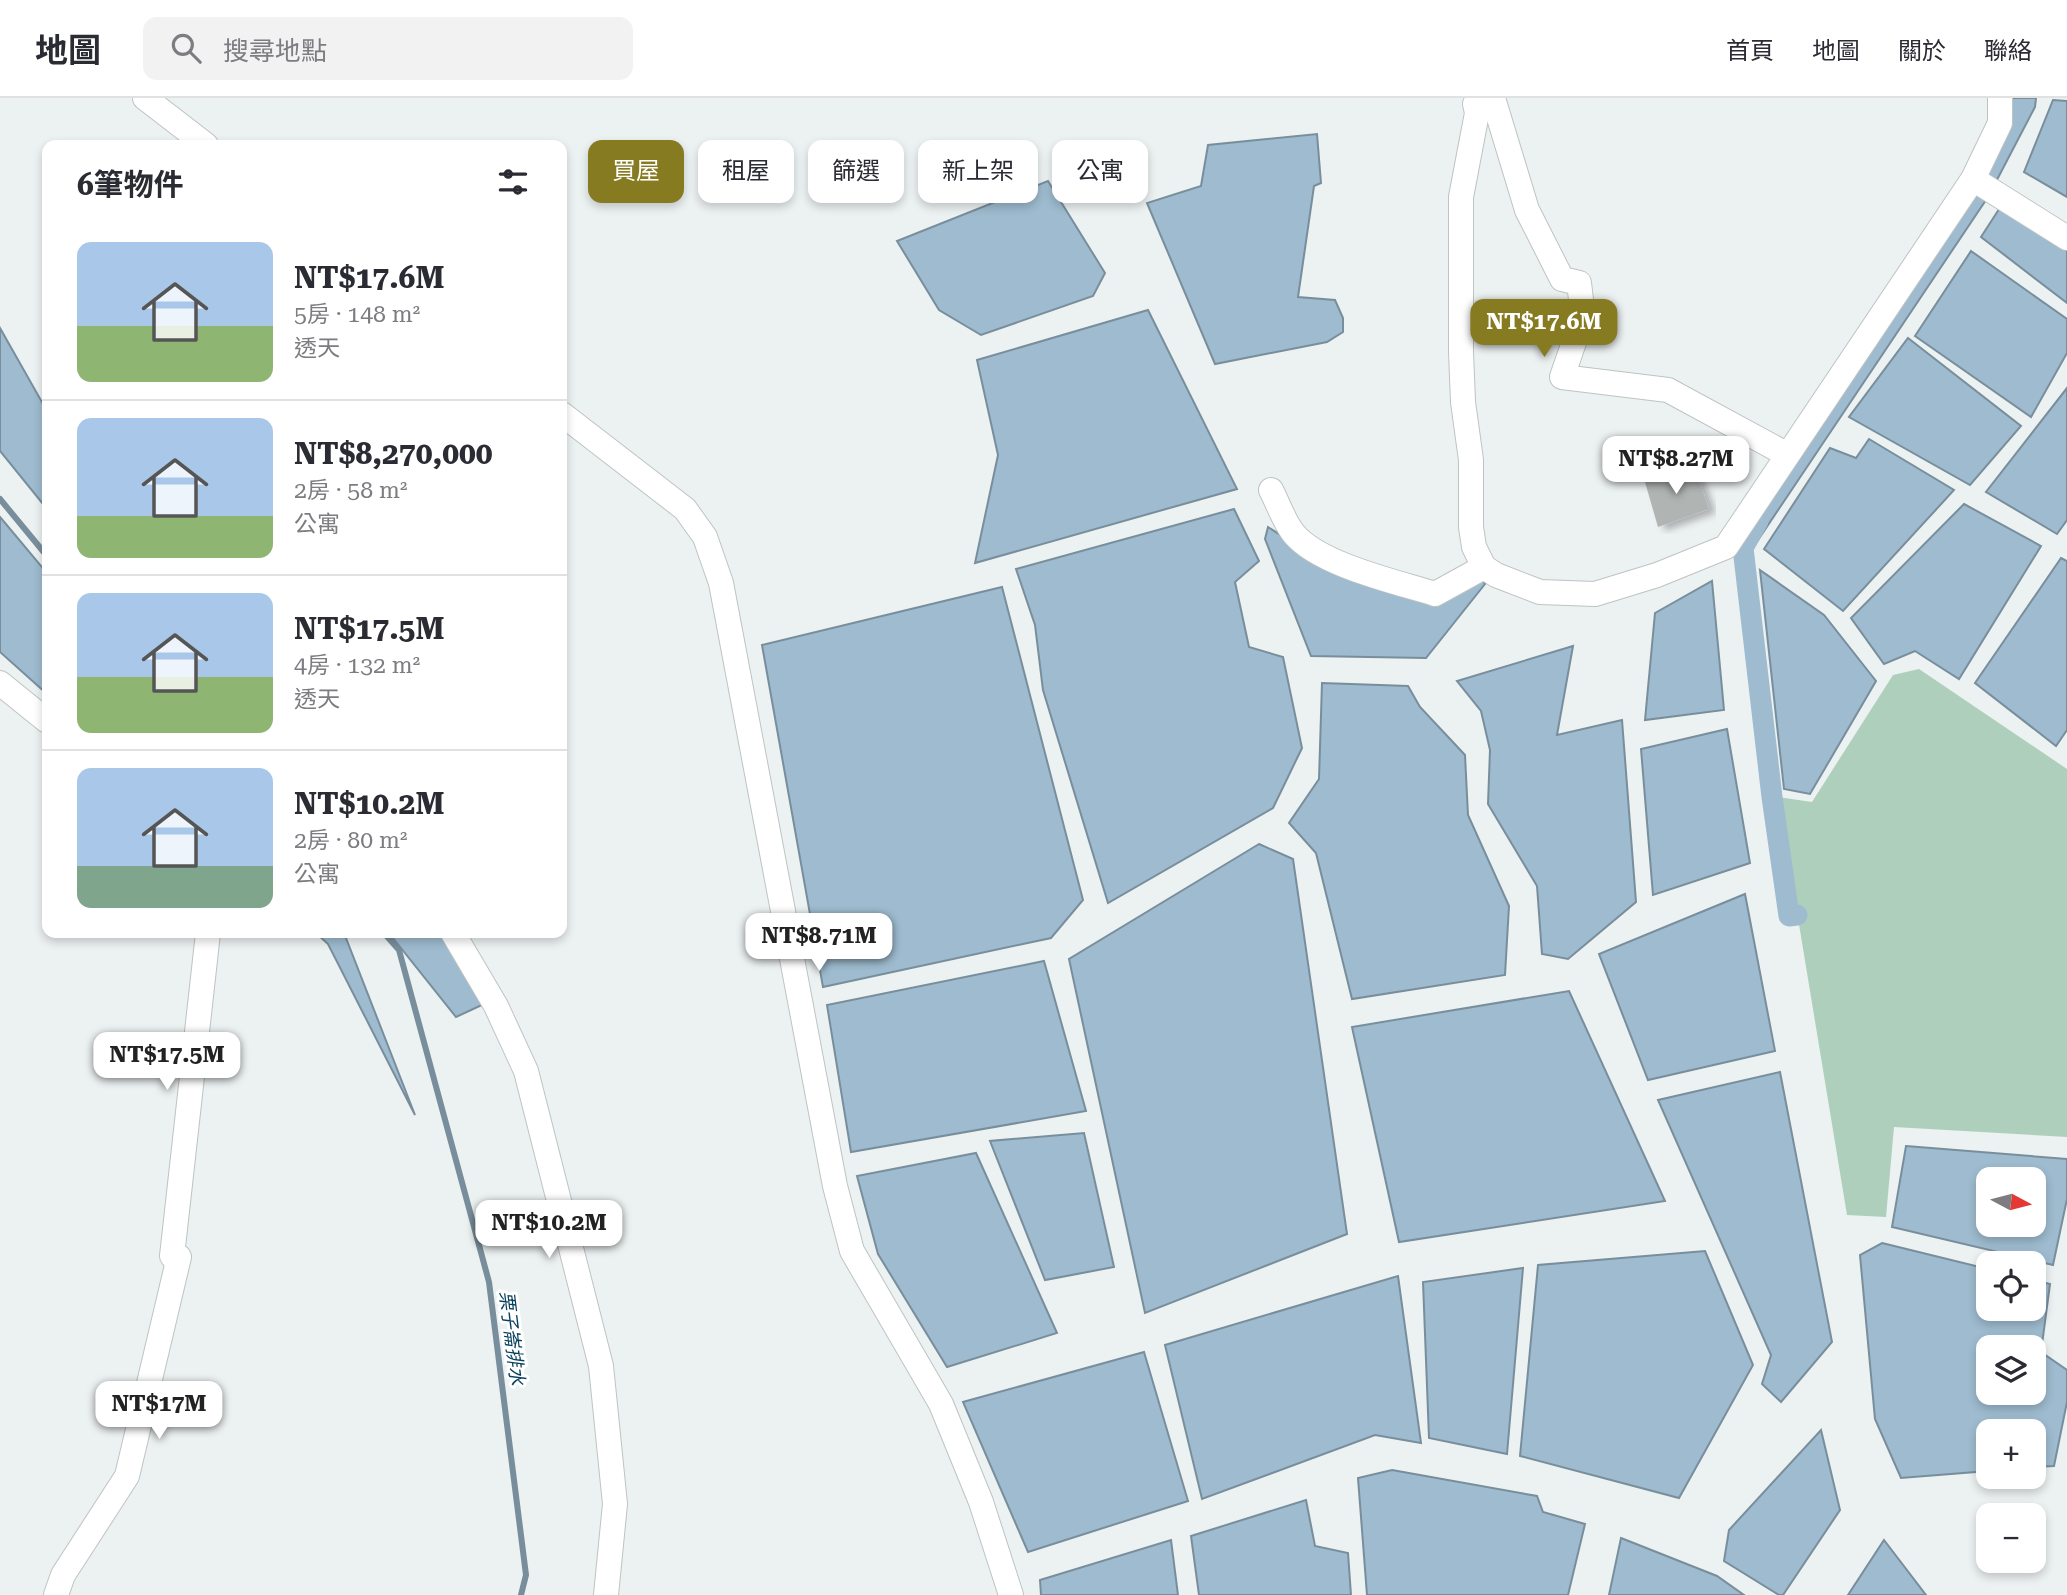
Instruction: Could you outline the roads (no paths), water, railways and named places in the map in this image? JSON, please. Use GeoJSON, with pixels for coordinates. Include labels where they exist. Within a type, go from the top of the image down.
{"type":"FeatureCollection","features":[{"type":"Feature","properties":{"kind":"street"},"geometry":{"type":"LineString","coordinates":[[145,98],[200,140]]}},
{"type":"Feature","properties":{"kind":"street"},"geometry":{"type":"LineString","coordinates":[[1484,101],[1477,113],[1461,197],[1461,352],[1463,402],[1471,460],[1471,527],[1474,547],[1484,567],[1496,575],[1540,592],[1595,594],[1657,575],[1726,547],[1786,454],[1986,186],[2000,123],[2000,98]]}},
{"type":"Feature","properties":{"kind":"street"},"geometry":{"type":"LineString","coordinates":[[1484,101],[1527,210],[1562,278],[1579,283],[1583,316],[1562,377],[1668,390],[1786,454]]}},
{"type":"Feature","properties":{"kind":"street"},"geometry":{"type":"LineString","coordinates":[[1986,186],[2067,238]]}},
{"type":"Feature","properties":{"kind":"street"},"geometry":{"type":"LineString","coordinates":[[567,418],[685,509],[705,537],[720,583],[835,1186],[852,1251],[942,1404],[981,1502],[1011,1595]]}},
{"type":"Feature","properties":{"kind":"street"},"geometry":{"type":"LineString","coordinates":[[1271,490],[1294,535],[1331,559],[1373,576],[1435,594],[1484,567]]}},
{"type":"Feature","properties":{"kind":"street"},"geometry":{"type":"LineString","coordinates":[[0,683],[42,717]]}},
{"type":"Feature","properties":{"kind":"street"},"geometry":{"type":"LineString","coordinates":[[56,1595],[63,1575],[127,1476],[175,1257],[207,938]]}},
{"type":"Feature","properties":{"kind":"street"},"geometry":{"type":"LineString","coordinates":[[456,938],[496,1006],[526,1072],[601,1366],[615,1504],[606,1595]]}},
{"type":"Feature","properties":{"kind":"water"},"geometry":{"type":"Polygon","coordinates":[[[2007,98],[2036,98],[2035,107],[1988,197],[1754,546],[1738,542],[1995,150],[2007,98]]]}},
{"type":"Feature","properties":{"kind":"water"},"geometry":{"type":"Polygon","coordinates":[[[2053,100],[2067,101],[2067,197],[2024,172],[2053,100]]]}},
{"type":"Feature","properties":{"kind":"water"},"geometry":{"type":"Polygon","coordinates":[[[1317,134],[1321,183],[1314,186],[1298,297],[1335,300],[1343,318],[1343,332],[1327,342],[1215,364],[1147,203],[1201,186],[1208,145],[1317,134]]]}},
{"type":"Feature","properties":{"kind":"water"},"geometry":{"type":"Polygon","coordinates":[[[1048,181],[1052,187],[1052,203],[1062,203],[1105,273],[1093,296],[981,335],[939,310],[897,241],[993,203],[1038,203],[1038,185],[1048,181]]]}},
{"type":"Feature","properties":{"kind":"water"},"geometry":{"type":"Polygon","coordinates":[[[2001,206],[2067,247],[2067,303],[1981,237],[2001,206]]]}},
{"type":"Feature","properties":{"kind":"water"},"geometry":{"type":"Polygon","coordinates":[[[1971,251],[2067,319],[2067,353],[2031,417],[1915,336],[1971,251]]]}},
{"type":"Feature","properties":{"kind":"water"},"geometry":{"type":"Polygon","coordinates":[[[1148,310],[1237,489],[975,563],[998,455],[977,360],[1148,310]]]}},
{"type":"Feature","properties":{"kind":"water"},"geometry":{"type":"Polygon","coordinates":[[[0,328],[42,402],[42,503],[0,451],[0,328]]]}},
{"type":"Feature","properties":{"kind":"water"},"geometry":{"type":"Polygon","coordinates":[[[1908,338],[2021,426],[1970,485],[1849,417],[1908,338]]]}},
{"type":"Feature","properties":{"kind":"water"},"geometry":{"type":"Polygon","coordinates":[[[2067,388],[2067,520],[2057,534],[1986,492],[2067,388]]]}},
{"type":"Feature","properties":{"kind":"water"},"geometry":{"type":"Polygon","coordinates":[[[1869,439],[1954,490],[1843,611],[1764,549],[1830,448],[1856,458],[1869,439]]]}},
{"type":"Feature","properties":{"kind":"water"},"geometry":{"type":"Polygon","coordinates":[[[1964,504],[2041,546],[1959,679],[1915,651],[1884,664],[1851,618],[1964,504]]]}},
{"type":"Feature","properties":{"kind":"water"},"geometry":{"type":"Polygon","coordinates":[[[1234,509],[1259,561],[1235,582],[1249,647],[1283,657],[1302,748],[1273,808],[1108,903],[1043,690],[1035,625],[1016,569],[1234,509]]]}},
{"type":"Feature","properties":{"kind":"water"},"geometry":{"type":"Polygon","coordinates":[[[0,517],[42,567],[42,690],[0,652],[0,517]]]}},
{"type":"Feature","properties":{"kind":"water"},"geometry":{"type":"Polygon","coordinates":[[[1268,527],[1305,551],[1419,589],[1479,574],[1485,584],[1426,658],[1311,656],[1265,539],[1268,527]]]}},
{"type":"Feature","properties":{"kind":"water"},"geometry":{"type":"Polygon","coordinates":[[[2061,558],[2067,561],[2067,730],[2056,746],[1975,683],[2061,558]]]}},
{"type":"Feature","properties":{"kind":"water"},"geometry":{"type":"Polygon","coordinates":[[[1760,570],[1824,615],[1876,681],[1810,794],[1784,789],[1760,570]]]}},
{"type":"Feature","properties":{"kind":"water"},"geometry":{"type":"Polygon","coordinates":[[[1712,581],[1724,710],[1645,720],[1655,613],[1712,581]]]}},
{"type":"Feature","properties":{"kind":"water"},"geometry":{"type":"Polygon","coordinates":[[[1002,587],[1083,900],[1051,938],[823,987],[762,645],[1002,587]]]}},
{"type":"Feature","properties":{"kind":"water"},"geometry":{"type":"Polygon","coordinates":[[[1573,646],[1557,735],[1622,720],[1636,902],[1568,959],[1542,954],[1537,886],[1488,804],[1490,750],[1481,711],[1457,681],[1573,646]]]}},
{"type":"Feature","properties":{"kind":"water"},"geometry":{"type":"Polygon","coordinates":[[[1322,683],[1408,686],[1420,707],[1465,755],[1468,815],[1509,906],[1505,975],[1352,999],[1316,853],[1289,823],[1319,779],[1322,683]]]}},
{"type":"Feature","properties":{"kind":"water"},"geometry":{"type":"Polygon","coordinates":[[[1727,729],[1750,863],[1653,895],[1641,749],[1727,729]]]}},
{"type":"Feature","properties":{"kind":"water"},"geometry":{"type":"Polygon","coordinates":[[[1259,844],[1293,859],[1347,1234],[1145,1313],[1069,959],[1259,844]]]}},
{"type":"Feature","properties":{"kind":"water"},"geometry":{"type":"Polygon","coordinates":[[[1745,894],[1775,1051],[1648,1080],[1599,954],[1745,894]]]}},
{"type":"Feature","properties":{"kind":"water"},"geometry":{"type":"Polygon","coordinates":[[[321,938],[346,938],[415,1115],[328,944],[321,938]]]}},
{"type":"Feature","properties":{"kind":"water"},"geometry":{"type":"Polygon","coordinates":[[[393,938],[445,938],[484,1004],[456,1017],[393,938]]]}},
{"type":"Feature","properties":{"kind":"water"},"geometry":{"type":"Polygon","coordinates":[[[1044,961],[1086,1111],[851,1152],[827,1005],[1044,961]]]}},
{"type":"Feature","properties":{"kind":"water"},"geometry":{"type":"Polygon","coordinates":[[[1569,991],[1665,1201],[1399,1242],[1352,1027],[1569,991]]]}},
{"type":"Feature","properties":{"kind":"water"},"geometry":{"type":"Polygon","coordinates":[[[1780,1072],[1832,1342],[1781,1402],[1762,1384],[1771,1355],[1658,1100],[1780,1072]]]}},
{"type":"Feature","properties":{"kind":"water"},"geometry":{"type":"Polygon","coordinates":[[[1084,1133],[1114,1267],[1045,1280],[990,1141],[1084,1133]]]}},
{"type":"Feature","properties":{"kind":"water"},"geometry":{"type":"Polygon","coordinates":[[[1906,1146],[2067,1159],[2067,1199],[2053,1265],[2046,1263],[2046,1251],[1994,1251],[1892,1227],[1906,1146]]]}},
{"type":"Feature","properties":{"kind":"water"},"geometry":{"type":"Polygon","coordinates":[[[976,1153],[1057,1333],[947,1367],[878,1254],[857,1176],[976,1153]]]}},
{"type":"Feature","properties":{"kind":"water"},"geometry":{"type":"Polygon","coordinates":[[[1882,1243],[1976,1266],[1976,1321],[2045,1321],[2043,1335],[1976,1335],[1976,1405],[2046,1405],[2046,1355],[2067,1370],[2067,1402],[2054,1466],[2046,1466],[2046,1419],[1976,1419],[1976,1472],[1901,1478],[1875,1419],[1860,1255],[1882,1243]]]}},
{"type":"Feature","properties":{"kind":"water"},"geometry":{"type":"Polygon","coordinates":[[[1705,1251],[1753,1365],[1679,1498],[1520,1456],[1538,1265],[1705,1251]]]}},
{"type":"Feature","properties":{"kind":"water"},"geometry":{"type":"Polygon","coordinates":[[[1523,1268],[1507,1454],[1429,1438],[1423,1282],[1523,1268]]]}},
{"type":"Feature","properties":{"kind":"water"},"geometry":{"type":"Polygon","coordinates":[[[1398,1276],[1421,1443],[1375,1435],[1202,1499],[1165,1345],[1398,1276]]]}},
{"type":"Feature","properties":{"kind":"water"},"geometry":{"type":"Polygon","coordinates":[[[2046,1283],[2050,1284],[2046,1314],[2046,1283]]]}},
{"type":"Feature","properties":{"kind":"water"},"geometry":{"type":"Polygon","coordinates":[[[1144,1352],[1188,1501],[1028,1552],[963,1402],[1144,1352]]]}},
{"type":"Feature","properties":{"kind":"water"},"geometry":{"type":"Polygon","coordinates":[[[1821,1430],[1840,1510],[1783,1595],[1779,1595],[1724,1561],[1729,1530],[1821,1430]]]}},
{"type":"Feature","properties":{"kind":"water"},"geometry":{"type":"Polygon","coordinates":[[[1392,1470],[1537,1496],[1543,1512],[1585,1524],[1568,1595],[1367,1595],[1358,1478],[1392,1470]]]}},
{"type":"Feature","properties":{"kind":"water"},"geometry":{"type":"Polygon","coordinates":[[[1306,1500],[1315,1546],[1348,1553],[1351,1595],[1199,1595],[1191,1536],[1306,1500]]]}},
{"type":"Feature","properties":{"kind":"water"},"geometry":{"type":"Polygon","coordinates":[[[1621,1538],[1717,1576],[1744,1595],[1609,1595],[1621,1538]]]}},
{"type":"Feature","properties":{"kind":"water"},"geometry":{"type":"Polygon","coordinates":[[[1171,1540],[1178,1595],[1041,1595],[1040,1580],[1171,1540]]]}},
{"type":"Feature","properties":{"kind":"water"},"geometry":{"type":"Polygon","coordinates":[[[1884,1540],[1926,1595],[1848,1595],[1884,1540]]]}},
{"type":"Feature","properties":{"kind":"waterway","name":"栗子崙排水"},"geometry":{"type":"LineString","coordinates":[[0,499],[42,550]]}},
{"type":"Feature","properties":{"kind":"waterway"},"geometry":{"type":"LineString","coordinates":[[1758,521],[1743,548],[1772,797],[1789,916],[1797,915]]}},
{"type":"Feature","properties":{"kind":"waterway","name":"栗子崙排水"},"geometry":{"type":"LineString","coordinates":[[388,938],[399,950],[489,1282],[526,1575],[521,1595]]}}]}
